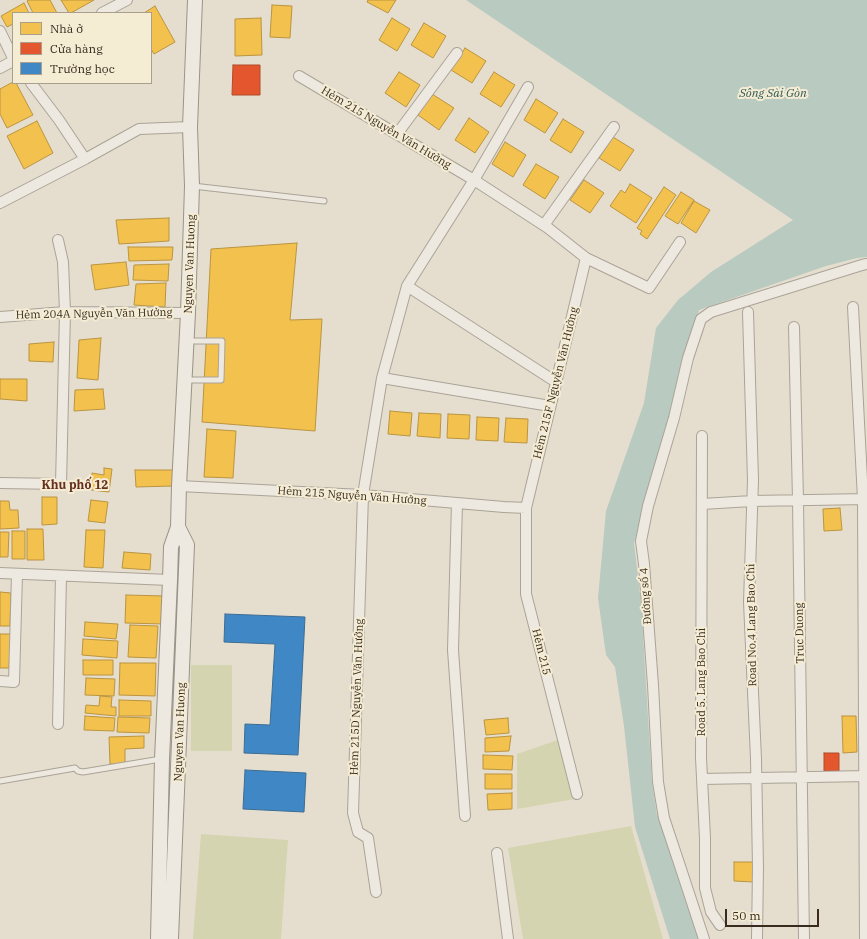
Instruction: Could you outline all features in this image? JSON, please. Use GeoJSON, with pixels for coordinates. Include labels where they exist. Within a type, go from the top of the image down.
{"type":"FeatureCollection","features":[{"type":"Feature","properties":{"kind":"main road","name":"Nguyen Van Huong"},"geometry":{"type":"LineString","coordinates":[[158,939],[162,759],[170,580],[170,547],[178,527],[187,341],[192,186],[190,127],[196,0]]}},
{"type":"Feature","properties":{"kind":"main road","name":"Nguyen Van Huong"},"geometry":{"type":"LineString","coordinates":[[171,939],[187,545],[178,527]]}},
{"type":"Feature","properties":{"kind":"main road"},"geometry":{"type":"LineString","coordinates":[[167,655],[183,655]]}},
{"type":"Feature","properties":{"kind":"street"},"geometry":{"type":"LineString","coordinates":[[104,12],[127,0]]}},
{"type":"Feature","properties":{"kind":"street"},"geometry":{"type":"LineString","coordinates":[[0,31],[12,57]]}},
{"type":"Feature","properties":{"kind":"street"},"geometry":{"type":"LineString","coordinates":[[397,134],[457,53]]}},
{"type":"Feature","properties":{"kind":"street"},"geometry":{"type":"LineString","coordinates":[[0,68],[12,60]]}},
{"type":"Feature","properties":{"kind":"street","name":"Hẻm 215 Nguyễn Văn Hưởng"},"geometry":{"type":"LineString","coordinates":[[299,76],[474,180],[544,225],[586,258],[648,288],[680,242]]}},
{"type":"Feature","properties":{"kind":"street"},"geometry":{"type":"LineString","coordinates":[[32,84],[59,120],[86,160]]}},
{"type":"Feature","properties":{"kind":"street"},"geometry":{"type":"LineString","coordinates":[[363,495],[382,378],[407,286],[474,180],[528,87]]}},
{"type":"Feature","properties":{"kind":"street"},"geometry":{"type":"LineString","coordinates":[[0,202],[86,160],[139,130],[190,127]]}},
{"type":"Feature","properties":{"kind":"street"},"geometry":{"type":"LineString","coordinates":[[544,225],[614,127]]}},
{"type":"Feature","properties":{"kind":"street"},"geometry":{"type":"LineString","coordinates":[[0,483],[61,484],[65,312],[63,262],[58,240]]}},
{"type":"Feature","properties":{"kind":"street","name":"Hẻm 215F Nguyễn Văn Hưởng"},"geometry":{"type":"LineString","coordinates":[[526,508],[586,258]]}},
{"type":"Feature","properties":{"kind":"street","name":"Đường số 4"},"geometry":{"type":"LineString","coordinates":[[704,939],[664,818],[658,782],[650,647],[641,541],[648,506],[674,418],[688,358],[701,319],[711,312],[867,264]]}},
{"type":"Feature","properties":{"kind":"street"},"geometry":{"type":"LineString","coordinates":[[407,286],[556,382]]}},
{"type":"Feature","properties":{"kind":"street"},"geometry":{"type":"LineString","coordinates":[[853,307],[865,499],[865,939]]}},
{"type":"Feature","properties":{"kind":"street","name":"Hẻm 204A Nguyễn Văn Hưởng"},"geometry":{"type":"LineString","coordinates":[[0,316],[65,312],[188,313]]}},
{"type":"Feature","properties":{"kind":"street","name":"Road No.4 Lang Bao Chi"},"geometry":{"type":"LineString","coordinates":[[748,312],[753,480],[749,602],[757,778],[757,939]]}},
{"type":"Feature","properties":{"kind":"street","name":"Truc Duong"},"geometry":{"type":"LineString","coordinates":[[794,327],[804,939]]}},
{"type":"Feature","properties":{"kind":"street"},"geometry":{"type":"LineString","coordinates":[[382,378],[550,406]]}},
{"type":"Feature","properties":{"kind":"street","name":"Road 5. Lang Bao Chi"},"geometry":{"type":"LineString","coordinates":[[702,436],[701,758],[706,838],[705,888],[711,912],[720,925]]}},
{"type":"Feature","properties":{"kind":"street","name":"Hẻm 215 Nguyễn Văn Hưởng"},"geometry":{"type":"LineString","coordinates":[[179,486],[363,495],[526,508]]}},
{"type":"Feature","properties":{"kind":"street","name":"Hẻm 215D Nguyễn Văn Hưởng"},"geometry":{"type":"LineString","coordinates":[[363,495],[353,813],[358,832],[368,838],[376,892]]}},
{"type":"Feature","properties":{"kind":"street"},"geometry":{"type":"LineString","coordinates":[[702,504],[752,501],[865,499]]}},
{"type":"Feature","properties":{"kind":"street"},"geometry":{"type":"LineString","coordinates":[[457,502],[453,650],[464,816]]}},
{"type":"Feature","properties":{"kind":"street","name":"Hẻm 215"},"geometry":{"type":"LineString","coordinates":[[526,508],[526,594],[577,794]]}},
{"type":"Feature","properties":{"kind":"street"},"geometry":{"type":"LineString","coordinates":[[0,573],[170,580]]}},
{"type":"Feature","properties":{"kind":"street"},"geometry":{"type":"LineString","coordinates":[[0,681],[14,682],[17,574]]}},
{"type":"Feature","properties":{"kind":"street"},"geometry":{"type":"LineString","coordinates":[[58,724],[61,576]]}},
{"type":"Feature","properties":{"kind":"street"},"geometry":{"type":"LineString","coordinates":[[702,779],[866,776]]}},
{"type":"Feature","properties":{"kind":"street"},"geometry":{"type":"LineString","coordinates":[[496,854],[508,939]]}},
{"type":"Feature","properties":{"kind":"lane"},"geometry":{"type":"LineString","coordinates":[[192,186],[324,201]]}},
{"type":"Feature","properties":{"kind":"lane"},"geometry":{"type":"LineString","coordinates":[[185,380],[220,380],[221,364],[222,340],[187,341]]}},
{"type":"Feature","properties":{"kind":"lane"},"geometry":{"type":"LineString","coordinates":[[0,781],[75,768],[83,772],[162,759]]}},
{"type":"Feature","properties":{"kind":"green space"},"geometry":{"type":"Polygon","coordinates":[[[191,665],[232,665],[232,751],[191,751],[191,665]]]}},
{"type":"Feature","properties":{"kind":"green space"},"geometry":{"type":"Polygon","coordinates":[[[558,740],[575,799],[517,809],[517,754],[558,740]]]}},
{"type":"Feature","properties":{"kind":"green space"},"geometry":{"type":"Polygon","coordinates":[[[631,826],[663,939],[523,939],[508,848],[631,826]]]}},
{"type":"Feature","properties":{"kind":"green space"},"geometry":{"type":"Polygon","coordinates":[[[201,834],[288,840],[281,939],[193,939],[201,834]]]}},
{"type":"Feature","properties":{"kind":"water","name":"Sông Sài Gòn"},"geometry":{"type":"Polygon","coordinates":[[[466,0],[867,0],[867,257],[826,266],[699,310],[634,543],[641,602],[652,782],[657,815],[662,822],[700,939],[670,939],[635,827],[624,726],[615,667],[606,655],[598,598],[606,511],[644,403],[656,328],[678,300],[711,272],[793,220],[466,0]]]}},
{"type":"Feature","properties":{"kind":"building: Nhà ở"},"geometry":{"type":"Polygon","coordinates":[[[50,0],[56,12],[32,12],[27,1],[50,0]]]}},
{"type":"Feature","properties":{"kind":"building: Nhà ở"},"geometry":{"type":"Polygon","coordinates":[[[61,0],[94,0],[73,12],[68,12],[61,0]]]}},
{"type":"Feature","properties":{"kind":"building: Nhà ở"},"geometry":{"type":"Polygon","coordinates":[[[368,0],[396,0],[388,13],[367,2],[368,0]]]}},
{"type":"Feature","properties":{"kind":"building: Nhà ở"},"geometry":{"type":"Polygon","coordinates":[[[24,3],[28,12],[12,12],[12,24],[7,27],[1,16],[24,3]]]}},
{"type":"Feature","properties":{"kind":"building: Nhà ở"},"geometry":{"type":"Polygon","coordinates":[[[272,5],[292,6],[290,38],[270,37],[272,5]]]}},
{"type":"Feature","properties":{"kind":"building: Nhà ở"},"geometry":{"type":"Polygon","coordinates":[[[155,6],[175,42],[154,54],[152,51],[152,12],[146,12],[155,6]]]}},
{"type":"Feature","properties":{"kind":"building: Nhà ở"},"geometry":{"type":"Polygon","coordinates":[[[261,18],[262,55],[235,56],[235,19],[261,18]]]}},
{"type":"Feature","properties":{"kind":"building: Nhà ở"},"geometry":{"type":"Polygon","coordinates":[[[392,18],[410,29],[397,51],[379,40],[392,18]]]}},
{"type":"Feature","properties":{"kind":"building: Nhà ở"},"geometry":{"type":"Polygon","coordinates":[[[424,23],[446,36],[433,58],[411,45],[424,23]]]}},
{"type":"Feature","properties":{"kind":"building: Nhà ở"},"geometry":{"type":"Polygon","coordinates":[[[465,48],[486,61],[472,83],[451,70],[465,48]]]}},
{"type":"Feature","properties":{"kind":"building: Nhà ở"},"geometry":{"type":"Polygon","coordinates":[[[399,72],[420,85],[406,107],[385,93],[399,72]]]}},
{"type":"Feature","properties":{"kind":"building: Nhà ở"},"geometry":{"type":"Polygon","coordinates":[[[494,72],[515,85],[501,107],[480,94],[494,72]]]}},
{"type":"Feature","properties":{"kind":"building: Nhà ở"},"geometry":{"type":"Polygon","coordinates":[[[12,83],[12,84],[17,84],[33,115],[7,128],[0,114],[0,89],[12,83]]]}},
{"type":"Feature","properties":{"kind":"building: Nhà ở"},"geometry":{"type":"Polygon","coordinates":[[[432,94],[454,108],[439,130],[418,115],[432,94]]]}},
{"type":"Feature","properties":{"kind":"building: Nhà ở"},"geometry":{"type":"Polygon","coordinates":[[[536,99],[558,113],[545,133],[524,120],[536,99]]]}},
{"type":"Feature","properties":{"kind":"building: Nhà ở"},"geometry":{"type":"Polygon","coordinates":[[[469,118],[489,132],[475,153],[455,140],[469,118]]]}},
{"type":"Feature","properties":{"kind":"building: Nhà ở"},"geometry":{"type":"Polygon","coordinates":[[[563,119],[584,132],[571,153],[550,140],[563,119]]]}},
{"type":"Feature","properties":{"kind":"building: Nhà ở"},"geometry":{"type":"Polygon","coordinates":[[[37,121],[53,153],[24,169],[7,136],[37,121]]]}},
{"type":"Feature","properties":{"kind":"building: Nhà ở"},"geometry":{"type":"Polygon","coordinates":[[[613,137],[634,150],[620,171],[599,158],[613,137]]]}},
{"type":"Feature","properties":{"kind":"building: Nhà ở"},"geometry":{"type":"Polygon","coordinates":[[[505,142],[526,155],[513,177],[492,164],[505,142]]]}},
{"type":"Feature","properties":{"kind":"building: Nhà ở"},"geometry":{"type":"Polygon","coordinates":[[[536,164],[559,177],[545,199],[523,185],[536,164]]]}},
{"type":"Feature","properties":{"kind":"building: Nhà ở"},"geometry":{"type":"Polygon","coordinates":[[[584,180],[604,193],[590,213],[570,200],[584,180]]]}},
{"type":"Feature","properties":{"kind":"building: Nhà ở"},"geometry":{"type":"Polygon","coordinates":[[[630,184],[652,198],[636,223],[610,206],[621,190],[625,193],[630,184]]]}},
{"type":"Feature","properties":{"kind":"building: Nhà ở"},"geometry":{"type":"Polygon","coordinates":[[[664,187],[676,195],[647,239],[640,234],[642,231],[637,228],[664,187]]]}},
{"type":"Feature","properties":{"kind":"building: Nhà ở"},"geometry":{"type":"Polygon","coordinates":[[[681,192],[694,200],[678,224],[665,216],[681,192]]]}},
{"type":"Feature","properties":{"kind":"building: Nhà ở"},"geometry":{"type":"Polygon","coordinates":[[[694,201],[710,210],[696,233],[681,223],[694,201]]]}},
{"type":"Feature","properties":{"kind":"building: Nhà ở"},"geometry":{"type":"Polygon","coordinates":[[[169,218],[169,241],[119,244],[116,220],[169,218]]]}},
{"type":"Feature","properties":{"kind":"building: Nhà ở"},"geometry":{"type":"Polygon","coordinates":[[[297,243],[290,320],[322,319],[315,431],[202,422],[211,249],[297,243]]]}},
{"type":"Feature","properties":{"kind":"building: Nhà ở"},"geometry":{"type":"Polygon","coordinates":[[[128,247],[173,247],[172,260],[129,261],[128,247]]]}},
{"type":"Feature","properties":{"kind":"building: Nhà ở"},"geometry":{"type":"Polygon","coordinates":[[[126,262],[129,285],[95,290],[91,265],[126,262]]]}},
{"type":"Feature","properties":{"kind":"building: Nhà ở"},"geometry":{"type":"Polygon","coordinates":[[[169,264],[168,281],[133,280],[134,265],[169,264]]]}},
{"type":"Feature","properties":{"kind":"building: Nhà ở"},"geometry":{"type":"Polygon","coordinates":[[[166,283],[165,307],[134,305],[136,284],[166,283]]]}},
{"type":"Feature","properties":{"kind":"building: Nhà ở"},"geometry":{"type":"Polygon","coordinates":[[[101,338],[98,380],[77,378],[79,340],[101,338]]]}},
{"type":"Feature","properties":{"kind":"building: Nhà ở"},"geometry":{"type":"Polygon","coordinates":[[[54,342],[53,362],[29,361],[29,344],[54,342]]]}},
{"type":"Feature","properties":{"kind":"building: Nhà ở"},"geometry":{"type":"Polygon","coordinates":[[[0,379],[27,379],[27,401],[0,399],[0,379]]]}},
{"type":"Feature","properties":{"kind":"building: Nhà ở"},"geometry":{"type":"Polygon","coordinates":[[[103,389],[105,409],[74,411],[75,390],[103,389]]]}},
{"type":"Feature","properties":{"kind":"building: Nhà ở"},"geometry":{"type":"Polygon","coordinates":[[[390,411],[412,413],[410,436],[388,434],[390,411]]]}},
{"type":"Feature","properties":{"kind":"building: Nhà ở"},"geometry":{"type":"Polygon","coordinates":[[[419,413],[441,414],[440,438],[417,436],[419,413]]]}},
{"type":"Feature","properties":{"kind":"building: Nhà ở"},"geometry":{"type":"Polygon","coordinates":[[[448,414],[470,415],[469,439],[447,438],[448,414]]]}},
{"type":"Feature","properties":{"kind":"building: Nhà ở"},"geometry":{"type":"Polygon","coordinates":[[[477,417],[499,418],[498,441],[476,440],[477,417]]]}},
{"type":"Feature","properties":{"kind":"building: Nhà ở"},"geometry":{"type":"Polygon","coordinates":[[[506,418],[528,419],[527,443],[504,442],[506,418]]]}},
{"type":"Feature","properties":{"kind":"building: Nhà ở"},"geometry":{"type":"Polygon","coordinates":[[[207,429],[236,431],[233,478],[204,477],[207,429]]]}},
{"type":"Feature","properties":{"kind":"building: Nhà ở"},"geometry":{"type":"Polygon","coordinates":[[[104,468],[112,469],[109,492],[91,490],[92,473],[104,475],[104,468]]]}},
{"type":"Feature","properties":{"kind":"building: Nhà ở"},"geometry":{"type":"Polygon","coordinates":[[[135,470],[173,470],[173,486],[136,487],[135,470]]]}},
{"type":"Feature","properties":{"kind":"building: Nhà ở"},"geometry":{"type":"Polygon","coordinates":[[[42,497],[57,497],[57,524],[42,525],[42,497]]]}},
{"type":"Feature","properties":{"kind":"building: Nhà ở"},"geometry":{"type":"Polygon","coordinates":[[[91,500],[108,502],[105,523],[88,521],[91,500]]]}},
{"type":"Feature","properties":{"kind":"building: Nhà ở"},"geometry":{"type":"Polygon","coordinates":[[[0,501],[9,501],[10,510],[18,510],[19,528],[0,529],[0,501]]]}},
{"type":"Feature","properties":{"kind":"building: Nhà ở"},"geometry":{"type":"Polygon","coordinates":[[[840,508],[842,530],[824,531],[823,509],[840,508]]]}},
{"type":"Feature","properties":{"kind":"building: Nhà ở"},"geometry":{"type":"Polygon","coordinates":[[[27,529],[43,529],[44,560],[27,560],[27,529]]]}},
{"type":"Feature","properties":{"kind":"building: Nhà ở"},"geometry":{"type":"Polygon","coordinates":[[[86,530],[105,530],[103,568],[84,567],[86,530]]]}},
{"type":"Feature","properties":{"kind":"building: Nhà ở"},"geometry":{"type":"Polygon","coordinates":[[[12,531],[25,531],[25,559],[12,559],[12,531]]]}},
{"type":"Feature","properties":{"kind":"building: Nhà ở"},"geometry":{"type":"Polygon","coordinates":[[[0,532],[9,532],[8,557],[0,557],[0,532]]]}},
{"type":"Feature","properties":{"kind":"building: Nhà ở"},"geometry":{"type":"Polygon","coordinates":[[[124,552],[151,554],[150,570],[122,568],[124,552]]]}},
{"type":"Feature","properties":{"kind":"building: Nhà ở"},"geometry":{"type":"Polygon","coordinates":[[[0,592],[11,593],[10,626],[0,626],[0,592]]]}},
{"type":"Feature","properties":{"kind":"building: Nhà ở"},"geometry":{"type":"Polygon","coordinates":[[[126,595],[165,596],[164,624],[125,623],[126,595]]]}},
{"type":"Feature","properties":{"kind":"building: Nhà ở"},"geometry":{"type":"Polygon","coordinates":[[[85,622],[118,624],[116,639],[84,636],[85,622]]]}},
{"type":"Feature","properties":{"kind":"building: Nhà ở"},"geometry":{"type":"Polygon","coordinates":[[[130,625],[158,626],[156,658],[128,657],[130,625]]]}},
{"type":"Feature","properties":{"kind":"building: Nhà ở"},"geometry":{"type":"Polygon","coordinates":[[[0,634],[11,634],[9,668],[0,668],[0,634]]]}},
{"type":"Feature","properties":{"kind":"building: Nhà ở"},"geometry":{"type":"Polygon","coordinates":[[[83,639],[118,641],[117,658],[82,655],[83,639]]]}},
{"type":"Feature","properties":{"kind":"building: Nhà ở"},"geometry":{"type":"Polygon","coordinates":[[[83,660],[113,660],[113,675],[83,675],[83,660]]]}},
{"type":"Feature","properties":{"kind":"building: Nhà ở"},"geometry":{"type":"Polygon","coordinates":[[[120,663],[156,663],[155,696],[119,695],[120,663]]]}},
{"type":"Feature","properties":{"kind":"building: Nhà ở"},"geometry":{"type":"Polygon","coordinates":[[[86,678],[115,679],[114,696],[85,695],[86,678]]]}},
{"type":"Feature","properties":{"kind":"building: Nhà ở"},"geometry":{"type":"Polygon","coordinates":[[[100,696],[112,697],[111,707],[116,707],[116,716],[85,713],[86,705],[99,706],[100,696]]]}},
{"type":"Feature","properties":{"kind":"building: Nhà ở"},"geometry":{"type":"Polygon","coordinates":[[[119,700],[151,701],[151,716],[119,716],[119,700]]]}},
{"type":"Feature","properties":{"kind":"building: Nhà ở"},"geometry":{"type":"Polygon","coordinates":[[[85,716],[115,718],[114,731],[84,730],[85,716]]]}},
{"type":"Feature","properties":{"kind":"building: Nhà ở"},"geometry":{"type":"Polygon","coordinates":[[[842,716],[856,716],[857,752],[843,753],[842,716]]]}},
{"type":"Feature","properties":{"kind":"building: Nhà ở"},"geometry":{"type":"Polygon","coordinates":[[[118,717],[150,718],[149,733],[117,732],[118,717]]]}},
{"type":"Feature","properties":{"kind":"building: Nhà ở"},"geometry":{"type":"Polygon","coordinates":[[[508,718],[509,733],[486,735],[484,720],[508,718]]]}},
{"type":"Feature","properties":{"kind":"building: Nhà ở"},"geometry":{"type":"Polygon","coordinates":[[[144,736],[144,748],[125,749],[125,764],[110,764],[109,737],[144,736]]]}},
{"type":"Feature","properties":{"kind":"building: Nhà ở"},"geometry":{"type":"Polygon","coordinates":[[[511,736],[509,751],[485,752],[485,738],[511,736]]]}},
{"type":"Feature","properties":{"kind":"building: Nhà ở"},"geometry":{"type":"Polygon","coordinates":[[[483,755],[513,756],[512,770],[483,769],[483,755]]]}},
{"type":"Feature","properties":{"kind":"building: Nhà ở"},"geometry":{"type":"Polygon","coordinates":[[[485,774],[512,774],[512,789],[485,789],[485,774]]]}},
{"type":"Feature","properties":{"kind":"building: Nhà ở"},"geometry":{"type":"Polygon","coordinates":[[[512,793],[512,809],[488,810],[487,794],[512,793]]]}},
{"type":"Feature","properties":{"kind":"building: Nhà ở"},"geometry":{"type":"Polygon","coordinates":[[[734,862],[755,862],[754,882],[734,881],[734,862]]]}},
{"type":"Feature","properties":{"kind":"building: Cửa hàng"},"geometry":{"type":"Polygon","coordinates":[[[233,65],[260,65],[260,95],[232,95],[233,65]]]}},
{"type":"Feature","properties":{"kind":"building: Cửa hàng"},"geometry":{"type":"Polygon","coordinates":[[[824,753],[839,753],[839,771],[824,771],[824,753]]]}},
{"type":"Feature","properties":{"kind":"building: Trường học"},"geometry":{"type":"Polygon","coordinates":[[[225,614],[305,617],[298,755],[244,753],[245,724],[270,725],[275,644],[224,642],[225,614]]]}},
{"type":"Feature","properties":{"kind":"building: Trường học"},"geometry":{"type":"Polygon","coordinates":[[[245,770],[306,773],[304,812],[243,809],[245,770]]]}},
{"type":"Feature","properties":{"kind":"district","name":"Khu phố 12"},"geometry":{"type":"Point","coordinates":[75,486]}}]}
